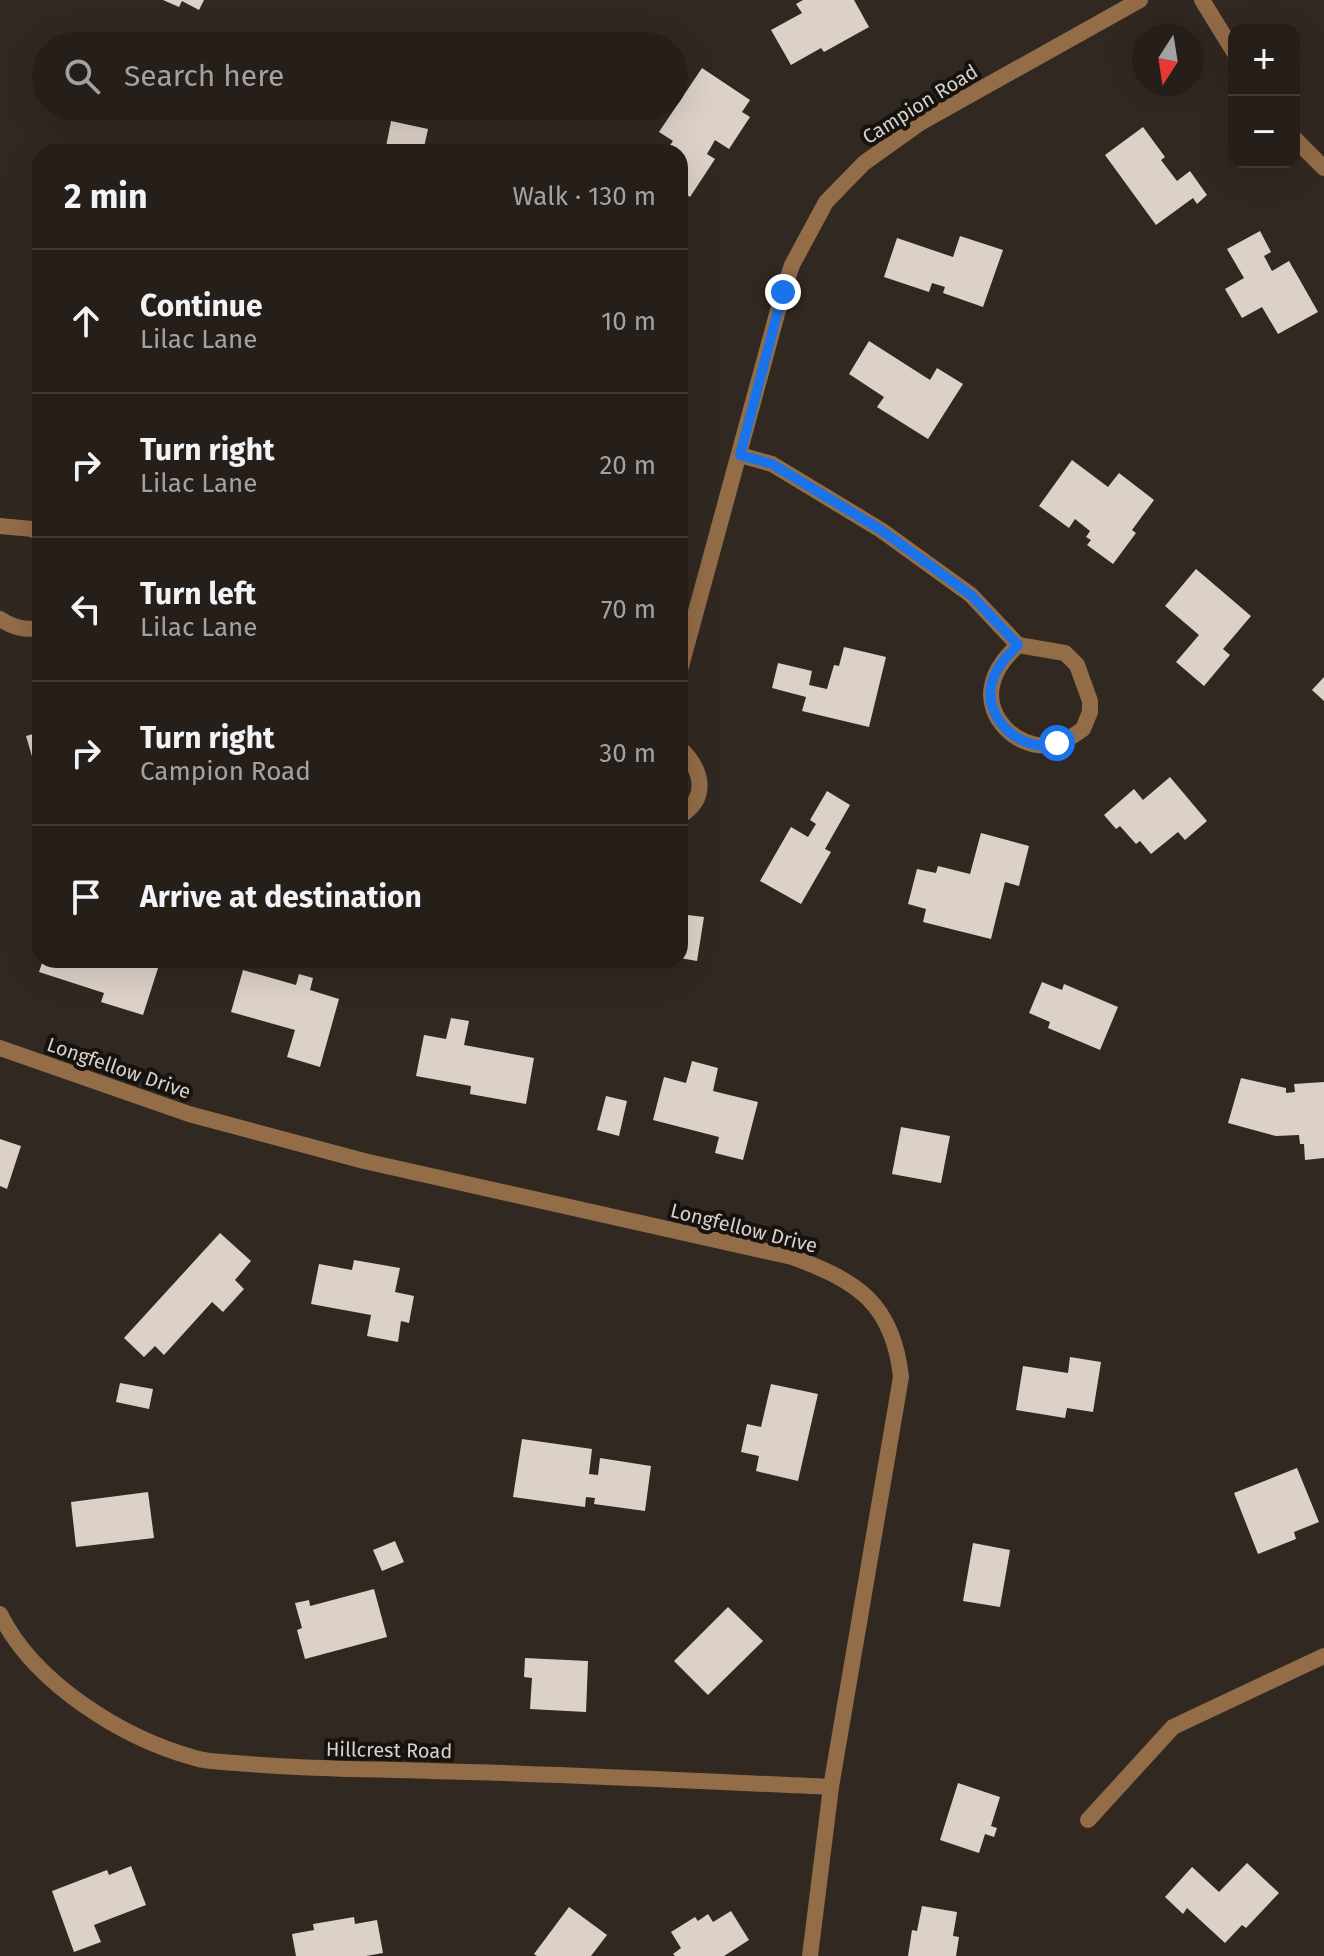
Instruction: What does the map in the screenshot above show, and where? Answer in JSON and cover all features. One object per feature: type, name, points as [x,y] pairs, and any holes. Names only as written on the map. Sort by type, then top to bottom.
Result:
[{"type":"street","name":"Campion Road","points":[[688,641],[787,278],[826,202],[864,163],[920,123],[1140,0]]},
{"type":"street","points":[[1202,0],[1228,42]]},
{"type":"street","points":[[1300,144],[1324,168]]},
{"type":"street","points":[[740,455],[772,464],[881,530],[971,595],[1018,645],[1065,653],[1077,665],[1090,701],[1090,712],[1083,729],[1050,746],[1038,745],[1008,732],[998,720],[991,688],[1001,662],[1018,645]]},
{"type":"street","points":[[0,526],[32,529]]},
{"type":"street","points":[[0,619],[12,626],[32,629]]},
{"type":"street","points":[[688,760],[700,791],[695,805],[688,810]]},
{"type":"street","name":"Longfellow Drive","points":[[0,1048],[189,1114],[364,1161],[792,1257],[862,1291],[892,1330],[898,1348],[901,1377],[831,1787],[810,1956]]},
{"type":"street","name":"Hillcrest Road","points":[[0,1614],[7,1629],[75,1701],[165,1748],[198,1760],[292,1768],[479,1772],[831,1787]]},
{"type":"street","points":[[1088,1820],[1173,1727],[1324,1656]]},
{"type":"building","points":[[163,0],[204,0],[199,10],[182,1],[179,7]]},
{"type":"building","points":[[803,0],[854,0],[869,27],[824,52],[821,48],[791,65],[771,30],[802,13],[796,4]]},
{"type":"building","points":[[702,68],[750,100],[742,112],[750,117],[729,149],[715,140],[707,154],[715,159],[690,197],[688,144],[671,144],[673,141],[659,132],[667,120],[688,120],[688,89]]},
{"type":"building","points":[[391,121],[428,129],[425,144],[387,144]]},
{"type":"building","points":[[1143,127],[1165,157],[1161,160],[1177,181],[1190,171],[1207,195],[1197,204],[1193,198],[1156,225],[1105,155]]},
{"type":"building","points":[[1260,231],[1271,252],[1264,256],[1272,271],[1289,261],[1318,312],[1278,334],[1262,307],[1242,318],[1225,289],[1244,278],[1227,249]]},
{"type":"building","points":[[960,236],[1003,250],[983,307],[943,293],[945,287],[932,283],[929,292],[884,277],[897,238],[953,257]]},
{"type":"building","points":[[869,341],[930,380],[937,368],[963,384],[928,439],[877,407],[884,397],[849,374]]},
{"type":"building","points":[[1072,460],[1108,487],[1119,473],[1154,500],[1132,530],[1136,533],[1113,564],[1087,545],[1091,540],[1086,537],[1090,531],[1075,519],[1069,528],[1039,506]]},
{"type":"building","points":[[1196,569],[1251,616],[1223,649],[1230,655],[1204,686],[1176,662],[1199,635],[1165,606]]},
{"type":"building","points":[[844,647],[886,657],[869,727],[802,711],[806,697],[772,688],[778,663],[812,671],[809,685],[827,689],[834,665],[839,666]]},
{"type":"building","points":[[1324,677],[1324,701],[1312,690]]},
{"type":"building","points":[[32,734],[32,756],[26,736]]},
{"type":"building","points":[[1170,777],[1207,821],[1185,840],[1178,832],[1151,854],[1140,841],[1136,844],[1120,826],[1116,829],[1104,815],[1134,789],[1143,800]]},
{"type":"building","points":[[827,791],[850,805],[825,849],[831,852],[801,904],[760,881],[791,827],[808,837],[816,824],[810,820]]},
{"type":"building","points":[[981,833],[1029,846],[1019,886],[1005,882],[991,939],[923,922],[926,909],[908,904],[917,869],[936,873],[938,866],[970,874]]},
{"type":"building","points":[[688,915],[704,917],[697,961],[688,959]]},
{"type":"building","points":[[40,968],[158,968],[143,1015],[101,1002],[104,993],[39,972]]},
{"type":"building","points":[[243,970],[296,985],[299,974],[313,978],[310,990],[339,999],[320,1067],[287,1057],[295,1030],[231,1012]]},
{"type":"building","points":[[1042,982],[1062,990],[1064,984],[1118,1007],[1100,1050],[1048,1028],[1050,1022],[1029,1013]]},
{"type":"building","points":[[451,1018],[469,1021],[464,1045],[534,1058],[526,1104],[470,1094],[471,1086],[416,1076],[424,1035],[446,1039]]},
{"type":"building","points":[[692,1061],[718,1068],[713,1091],[758,1102],[743,1160],[715,1153],[719,1137],[653,1120],[664,1077],[686,1083]]},
{"type":"building","points":[[1241,1078],[1286,1088],[1286,1093],[1295,1092],[1294,1084],[1324,1082],[1324,1158],[1305,1160],[1304,1144],[1300,1144],[1299,1135],[1276,1136],[1228,1123]]},
{"type":"building","points":[[606,1096],[627,1101],[619,1136],[597,1130]]},
{"type":"building","points":[[901,1127],[950,1136],[941,1183],[892,1174]]},
{"type":"building","points":[[0,1139],[21,1146],[7,1189],[0,1186]]},
{"type":"building","points":[[220,1233],[251,1261],[235,1280],[244,1289],[223,1312],[212,1302],[164,1355],[155,1346],[144,1357],[124,1338]]},
{"type":"building","points":[[354,1260],[400,1268],[395,1292],[414,1296],[409,1323],[401,1321],[398,1342],[367,1336],[371,1315],[311,1304],[319,1264],[352,1270]]},
{"type":"building","points":[[1070,1357],[1101,1362],[1093,1412],[1067,1408],[1065,1418],[1016,1410],[1023,1366],[1068,1373]]},
{"type":"building","points":[[120,1383],[153,1389],[149,1409],[116,1402]]},
{"type":"building","points":[[771,1384],[818,1394],[798,1481],[756,1471],[759,1456],[741,1452],[747,1424],[761,1427]]},
{"type":"building","points":[[522,1439],[592,1449],[589,1474],[598,1475],[600,1458],[651,1466],[645,1511],[594,1504],[595,1498],[586,1497],[585,1507],[513,1497]]},
{"type":"building","points":[[1297,1468],[1319,1522],[1294,1532],[1296,1539],[1258,1554],[1234,1493]]},
{"type":"building","points":[[148,1492],[154,1538],[76,1547],[71,1502]]},
{"type":"building","points":[[395,1541],[404,1562],[382,1571],[373,1550]]},
{"type":"building","points":[[973,1543],[1010,1550],[1000,1607],[963,1601]]},
{"type":"building","points":[[374,1589],[387,1637],[305,1659],[297,1630],[302,1628],[295,1603],[309,1600],[310,1606]]},
{"type":"building","points":[[728,1607],[763,1641],[708,1695],[674,1661]]},
{"type":"building","points":[[525,1658],[588,1661],[586,1712],[530,1709],[532,1678],[524,1677]]},
{"type":"building","points":[[958,1783],[1000,1797],[991,1826],[997,1828],[994,1837],[985,1834],[979,1853],[940,1840]]},
{"type":"building","points":[[1247,1863],[1279,1893],[1246,1928],[1242,1925],[1225,1943],[1187,1908],[1183,1914],[1165,1897],[1192,1867],[1219,1892]]},
{"type":"building","points":[[131,1866],[146,1905],[94,1925],[101,1942],[74,1952],[52,1891],[107,1870],[109,1875]]},
{"type":"building","points":[[922,1906],[957,1912],[953,1936],[959,1937],[956,1956],[908,1956],[912,1930],[917,1931]]},
{"type":"building","points":[[569,1907],[607,1935],[591,1956],[534,1954]]},
{"type":"building","points":[[731,1911],[749,1940],[724,1956],[673,1954],[681,1948],[671,1932],[695,1917],[698,1921],[708,1914],[713,1922]]},
{"type":"building","points":[[354,1917],[355,1924],[377,1920],[383,1953],[366,1956],[296,1956],[292,1934],[314,1930],[313,1924]]},
{"type":"route","points":[[783,292],[740,455],[772,464],[799,479],[881,530],[971,595],[1018,645],[1001,662],[991,688],[998,720],[1008,732],[1023,740],[1038,745],[1057,743]]}]
